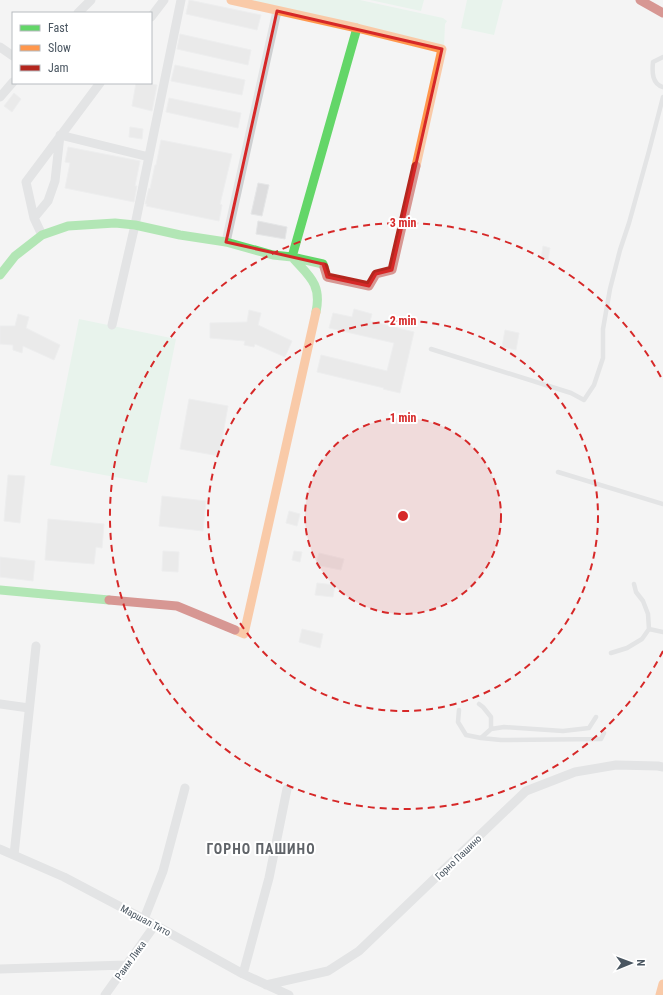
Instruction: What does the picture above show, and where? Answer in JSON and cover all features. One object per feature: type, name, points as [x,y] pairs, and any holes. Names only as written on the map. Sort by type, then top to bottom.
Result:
[{"type":"street","points":[[79,12],[91,0]]},
{"type":"street","points":[[152,16],[164,0]]},
{"type":"street","points":[[112,326],[135,225],[181,0]]},
{"type":"street","points":[[0,275],[15,256],[42,235],[68,226],[115,223],[135,225],[180,235],[226,242],[273,254],[324,264],[327,277],[369,286],[376,274],[392,270],[442,49],[357,28],[231,0]]},
{"type":"street","points":[[640,0],[663,13]]},
{"type":"street","points":[[226,242],[277,11]]},
{"type":"street","points":[[292,257],[357,28]]},
{"type":"street","points":[[0,47],[12,55]]},
{"type":"street","points":[[0,97],[12,83]]},
{"type":"street","points":[[42,235],[34,218],[26,182],[99,84]]},
{"type":"street","points":[[60,135],[149,156]]},
{"type":"street","points":[[34,218],[48,202],[55,181],[60,135]]},
{"type":"street","points":[[0,590],[177,606],[244,634],[318,307],[318,292],[313,281],[292,257]]},
{"type":"street","points":[[14,855],[36,646]]},
{"type":"street","points":[[0,704],[29,708]]},
{"type":"street","name":"Горно Пашино","points":[[266,985],[328,971],[359,952],[526,791],[576,772],[616,765],[663,767]]},
{"type":"street","points":[[144,919],[163,871],[185,788]]},
{"type":"street","points":[[243,974],[269,878],[287,789]]},
{"type":"street","name":"Маршал Тито","points":[[0,849],[64,878],[144,919],[243,974],[289,995]]},
{"type":"street","name":"Раим Лика","points":[[105,995],[155,925]]},
{"type":"street","points":[[0,969],[126,965]]},
{"type":"street","points":[[660,995],[663,984]]},
{"type":"lane","points":[[663,57],[653,62],[652,72],[658,86],[663,87]]},
{"type":"lane","points":[[432,349],[571,393],[584,400],[594,385],[603,358],[603,329],[610,288],[663,97]]},
{"type":"lane","points":[[558,472],[663,504]]},
{"type":"lane","points":[[610,653],[627,648],[642,639],[649,629],[648,614],[643,600],[636,592],[634,584]]},
{"type":"lane","points":[[649,629],[663,632]]},
{"type":"lane","points":[[479,704],[491,716],[491,729]]},
{"type":"lane","points":[[459,710],[458,722],[466,735],[481,738],[501,740],[601,739],[604,733]]},
{"type":"lane","points":[[481,738],[491,729],[504,727],[563,731],[588,728],[596,717]]},
{"type":"highlighted area","points":[[277,11],[442,49],[392,270],[376,274],[369,286],[327,277],[323,264],[226,242]]},
{"type":"green space","points":[[243,0],[360,0],[443,18],[447,21],[445,24],[444,48]]},
{"type":"green space","points":[[370,0],[424,0],[421,11]]},
{"type":"green space","points":[[467,0],[503,0],[494,35],[461,28]]},
{"type":"green space","points":[[79,319],[176,339],[147,483],[50,465]]},
{"type":"building","points":[[189,0],[261,15],[257,30],[186,14]]},
{"type":"building","points":[[180,34],[251,50],[248,65],[177,49]]},
{"type":"building","points":[[175,65],[245,80],[242,95],[171,81]]},
{"type":"building","points":[[136,84],[157,85],[152,111],[132,106]]},
{"type":"building","points":[[14,93],[21,99],[12,112],[4,106]]},
{"type":"building","points":[[169,98],[241,113],[238,128],[166,112]]},
{"type":"building","points":[[130,127],[143,129],[142,139],[129,137]]},
{"type":"building","points":[[161,140],[232,154],[220,204],[222,205],[219,221],[146,206],[147,204],[145,204],[156,165]]},
{"type":"building","points":[[68,147],[140,161],[135,186],[137,186],[134,202],[65,188],[70,163],[65,162]]},
{"type":"building","points":[[258,183],[269,185],[262,216],[251,214]]},
{"type":"building","points":[[258,221],[287,227],[285,239],[256,234]]},
{"type":"building","points":[[543,246],[550,248],[548,260],[541,258]]},
{"type":"building","points":[[354,309],[372,314],[370,321],[414,332],[400,393],[317,372],[321,355],[387,371],[394,343],[329,328],[333,313],[352,317]]},
{"type":"building","points":[[249,310],[261,313],[258,325],[292,341],[285,357],[255,344],[254,347],[244,345],[245,341],[210,338],[210,323],[247,322]]},
{"type":"building","points":[[18,314],[29,317],[26,328],[60,345],[54,360],[23,346],[22,353],[13,350],[13,345],[0,344],[0,326],[15,326]]},
{"type":"building","points":[[505,330],[519,333],[516,350],[502,347]]},
{"type":"building","points":[[189,399],[228,406],[219,456],[180,449]]},
{"type":"building","points":[[8,475],[25,476],[20,523],[4,521]]},
{"type":"building","points":[[162,496],[206,501],[203,531],[159,526]]},
{"type":"building","points":[[289,511],[300,514],[297,526],[286,523]]},
{"type":"building","points":[[48,519],[104,524],[102,548],[96,547],[94,564],[45,560]]},
{"type":"building","points":[[163,551],[179,552],[178,572],[162,571]]},
{"type":"building","points":[[294,551],[302,552],[300,562],[292,560]]},
{"type":"building","points":[[319,553],[344,559],[341,570],[316,565]]},
{"type":"building","points":[[0,557],[35,561],[33,581],[0,577]]},
{"type":"building","points":[[317,583],[335,585],[333,597],[315,595]]},
{"type":"building","points":[[302,629],[323,634],[320,648],[299,642]]},
{"type":"traffic: fast","points":[[324,267],[323,264],[292,257],[357,28]]},
{"type":"traffic: fast","points":[[0,275],[15,256],[42,235],[68,226],[115,223],[135,225],[180,235],[226,242],[273,255],[292,257],[309,275],[316,287],[316,312]]},
{"type":"traffic: fast","points":[[0,590],[109,600]]},
{"type":"traffic: slow","points":[[231,0],[357,28],[442,49],[416,166]]},
{"type":"traffic: slow","points":[[235,630],[244,634],[316,312]]},
{"type":"traffic: slow","points":[[660,995],[663,984]]},
{"type":"traffic: jam","points":[[640,0],[663,13]]},
{"type":"traffic: jam","points":[[324,267],[327,277],[369,286],[376,274],[392,270],[416,166]]},
{"type":"traffic: jam","points":[[109,600],[177,606],[235,630]]},
{"type":"district","name":"ГОРНО ПАШИНО","points":[[261,849]]}]
